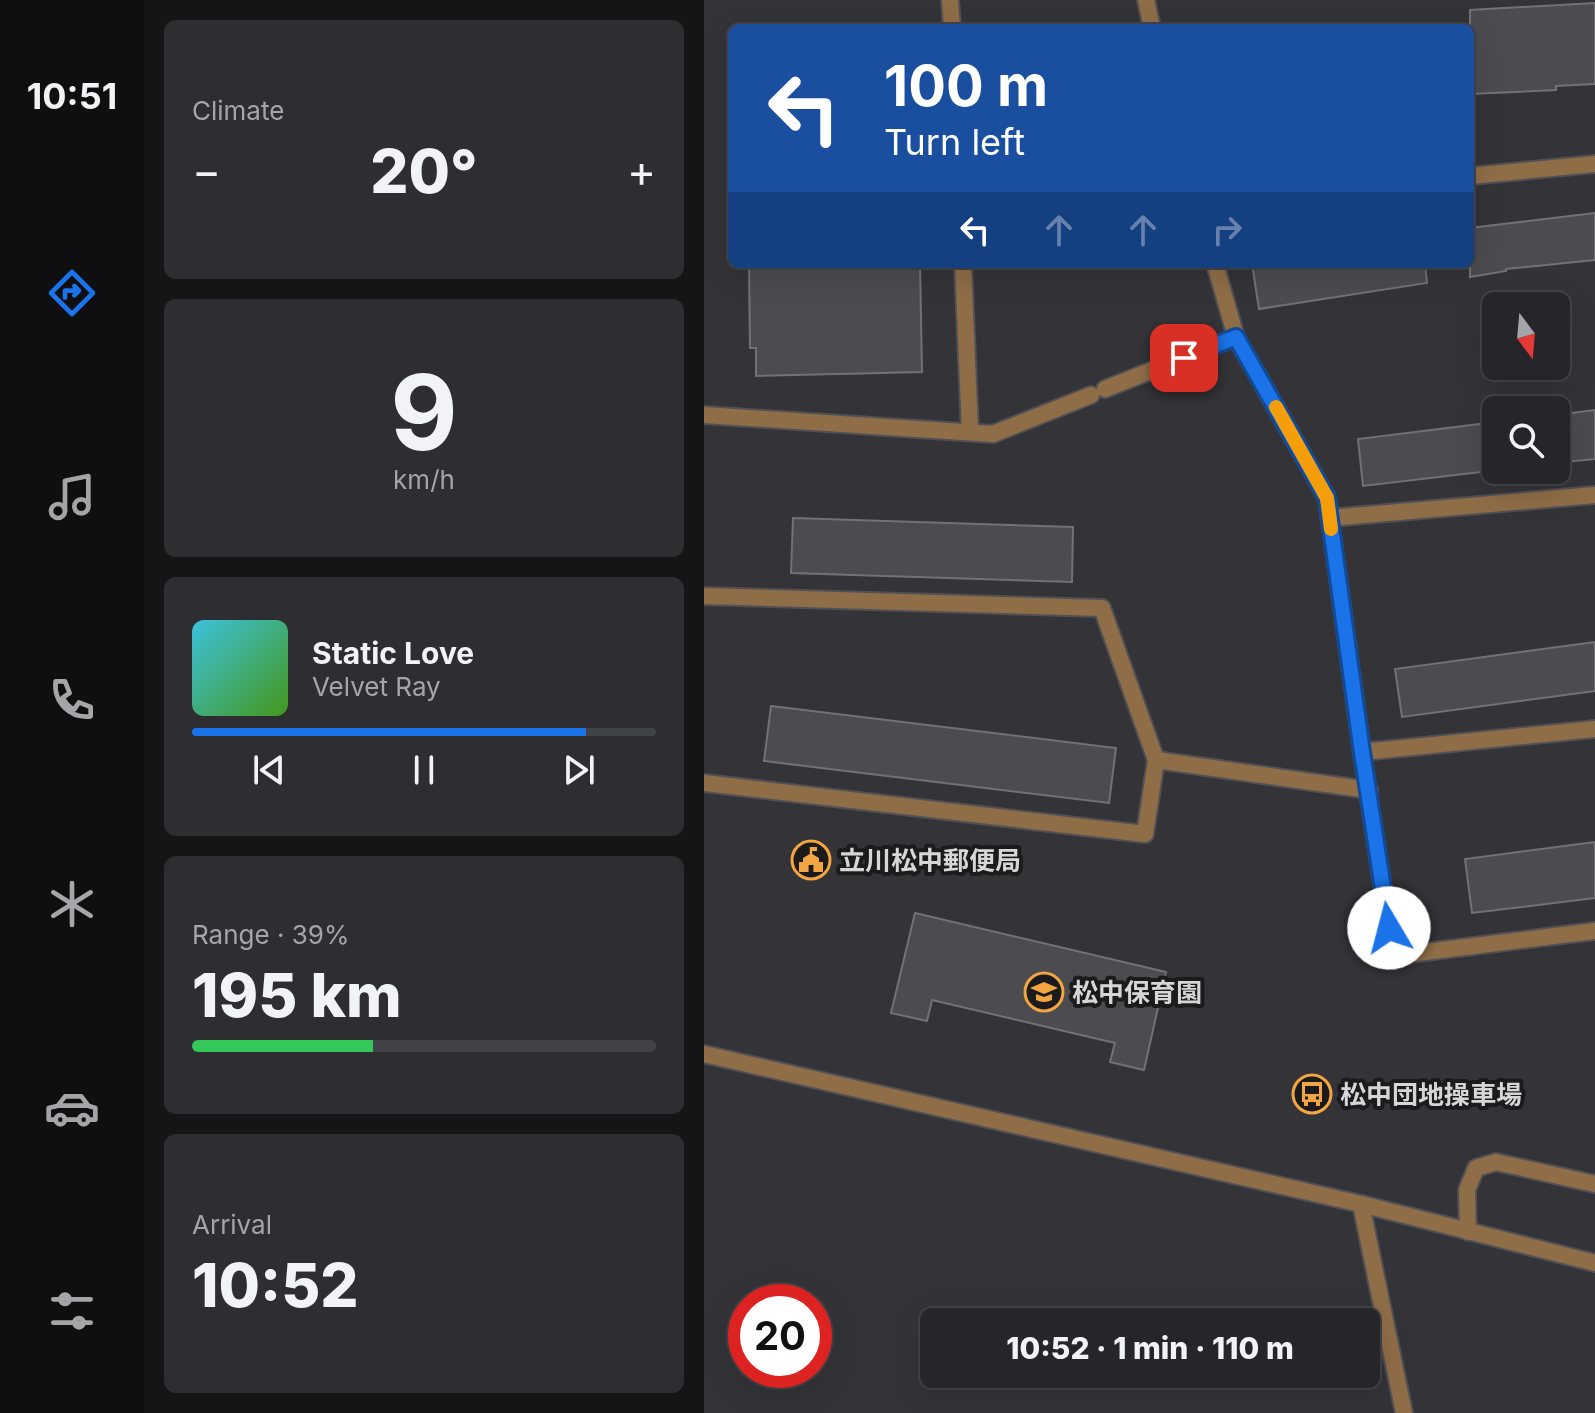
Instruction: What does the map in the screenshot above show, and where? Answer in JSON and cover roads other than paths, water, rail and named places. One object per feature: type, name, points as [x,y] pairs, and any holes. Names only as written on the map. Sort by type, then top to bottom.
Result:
[{"type":"street","points":[[950,0],[952,24]]},
{"type":"street","points":[[1146,0],[1151,24]]},
{"type":"street","points":[[1474,176],[1595,164]]},
{"type":"street","points":[[963,268],[970,432]]},
{"type":"street","points":[[1216,268],[1236,337],[1327,498],[1393,956],[1595,931]]},
{"type":"street","points":[[704,415],[993,434],[1236,337]]},
{"type":"street","points":[[1329,518],[1595,495]]},
{"type":"street","points":[[704,596],[1102,608],[1156,760],[1145,834],[704,783]]},
{"type":"street","points":[[1362,752],[1595,729]]},
{"type":"street","points":[[1156,760],[1369,790]]},
{"type":"street","points":[[704,1054],[1361,1204],[1595,1263]]},
{"type":"street","points":[[1468,1232],[1467,1190],[1476,1168],[1496,1162],[1595,1184]]},
{"type":"street","points":[[1361,1204],[1404,1413]]},
{"type":"place","name":"立川松中郵便局","points":[[811,860]]},
{"type":"place","name":"松中保育園","points":[[1044,992]]},
{"type":"place","name":"松中団地操車場","points":[[1312,1094]]}]
